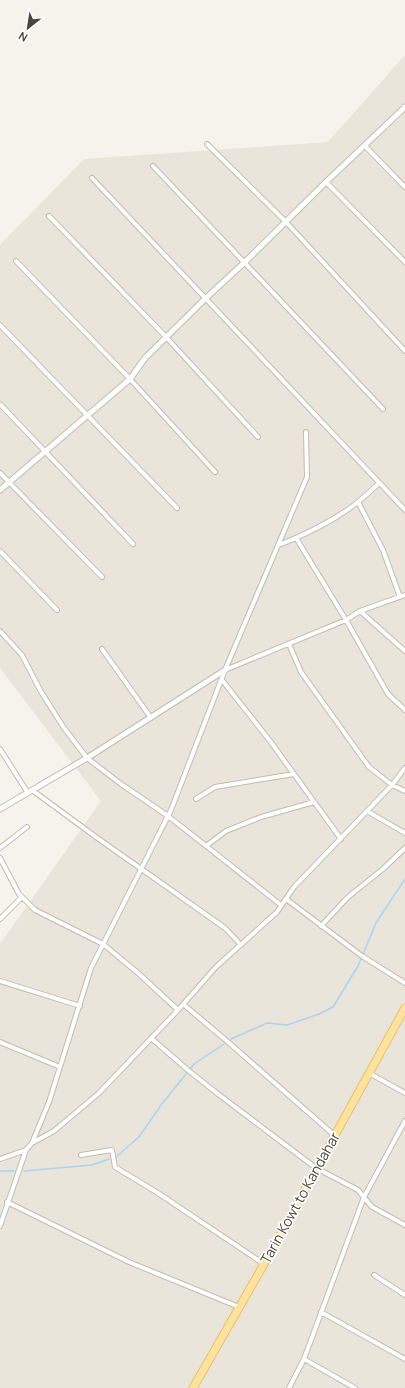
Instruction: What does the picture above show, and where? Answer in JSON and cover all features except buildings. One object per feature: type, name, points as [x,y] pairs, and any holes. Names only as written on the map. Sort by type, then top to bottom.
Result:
[{"type":"main road","name":"Tarin Kowt to Kandahar","points":[[193,1388],[264,1264],[368,1073],[402,1022],[405,1008]]},
{"type":"street","points":[[0,490],[130,379],[145,358],[166,337],[405,107]]},
{"type":"street","points":[[207,144],[286,222],[405,351]]},
{"type":"street","points":[[365,146],[405,187]]},
{"type":"street","points":[[153,166],[384,409]]},
{"type":"street","points":[[92,178],[405,509]]},
{"type":"street","points":[[326,182],[405,262]]},
{"type":"street","points":[[49,216],[166,337],[258,437]]},
{"type":"street","points":[[16,260],[130,379],[215,472]]},
{"type":"street","points":[[0,325],[177,508]]},
{"type":"street","points":[[0,404],[132,544]]},
{"type":"street","points":[[0,1226],[26,1150],[32,1143],[49,1102],[91,968],[168,816],[226,670],[307,477],[306,432]]},
{"type":"street","points":[[0,472],[102,577]]},
{"type":"street","points":[[279,545],[331,520],[358,502],[379,483]]},
{"type":"street","points":[[358,502],[383,550],[400,597]]},
{"type":"street","points":[[296,538],[346,620],[388,694],[405,710]]},
{"type":"street","points":[[0,551],[57,610]]},
{"type":"street","points":[[0,809],[87,758],[226,670],[346,620],[360,611],[405,595]]},
{"type":"street","points":[[360,611],[405,651]]},
{"type":"street","points":[[0,631],[22,655],[40,690],[64,728],[87,758],[121,784],[168,816],[281,905]]},
{"type":"street","points":[[289,644],[301,672],[369,767],[392,785],[405,790]]},
{"type":"street","points":[[102,649],[151,718]]},
{"type":"street","points":[[222,680],[270,741],[341,839]]},
{"type":"street","points":[[0,749],[30,791],[225,928],[241,945]]},
{"type":"street","points":[[32,1143],[54,1130],[99,1093],[178,1010],[216,966],[277,912],[294,887],[392,785],[405,768]]},
{"type":"street","points":[[196,799],[215,787],[294,774]]},
{"type":"street","points":[[206,846],[226,831],[261,817],[314,802]]},
{"type":"street","points":[[367,811],[405,834]]},
{"type":"street","points":[[0,848],[27,827]]},
{"type":"street","points":[[321,926],[348,897],[383,869],[405,848]]},
{"type":"street","points":[[0,858],[19,894],[35,910],[103,944],[138,972],[178,1010]]},
{"type":"street","points":[[0,919],[22,897]]},
{"type":"street","points":[[286,899],[366,958],[405,983]]},
{"type":"street","points":[[0,981],[80,1006]]},
{"type":"street","points":[[183,1004],[334,1135]]},
{"type":"street","points":[[151,1038],[195,1076],[316,1168],[358,1190],[372,1207],[405,1225]]},
{"type":"street","points":[[0,1042],[60,1067]]},
{"type":"street","points":[[368,1073],[405,1093]]},
{"type":"street","points":[[289,1388],[304,1359],[364,1197],[405,1121]]},
{"type":"street","points":[[0,1159],[26,1150]]},
{"type":"street","points":[[81,1155],[112,1150],[115,1166],[264,1264]]},
{"type":"street","points":[[7,1202],[129,1262],[239,1307]]},
{"type":"street","points":[[374,1275],[405,1294]]},
{"type":"street","points":[[321,1312],[405,1360]]},
{"type":"street","points":[[304,1359],[355,1388]]},
{"type":"shaded area","points":[[405,55],[405,1388],[0,1388],[0,944],[101,801],[0,668],[0,245],[84,159],[328,142]]},
{"type":"waterway","points":[[231,1039],[267,1023],[287,1025],[319,1014],[333,1007],[358,966],[376,923],[405,879]]},
{"type":"waterway","points":[[117,1156],[139,1137],[161,1105],[194,1064],[224,1044]]},
{"type":"waterway","points":[[24,1171],[92,1165],[109,1159]]},
{"type":"waterway","points":[[0,1171],[15,1171]]}]
